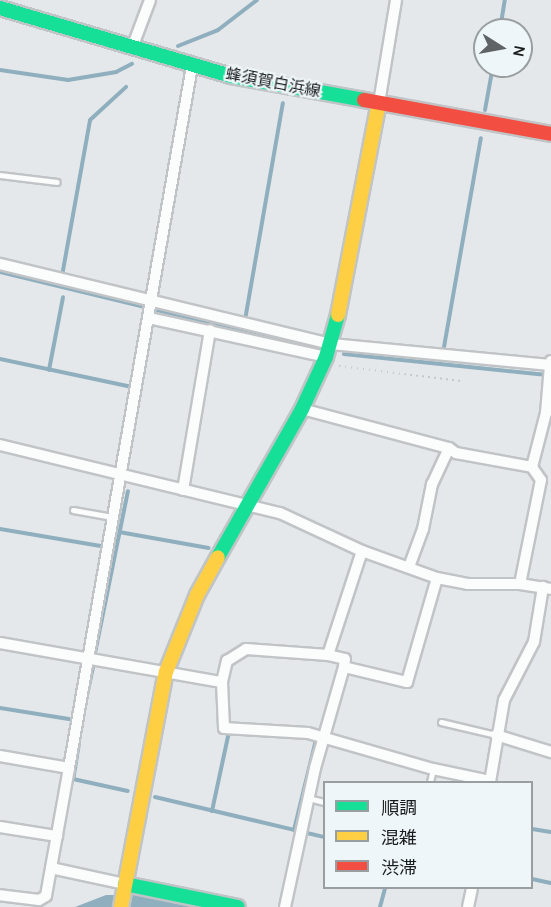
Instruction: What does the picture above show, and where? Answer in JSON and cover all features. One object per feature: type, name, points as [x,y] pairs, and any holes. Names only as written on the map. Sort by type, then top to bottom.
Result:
[{"type":"street","points":[[132,48],[150,0]]},
{"type":"street","points":[[123,895],[166,672],[196,595],[302,409],[327,355],[345,290],[396,0]]},
{"type":"street","name":"蜂須賀白浜線","points":[[0,8],[192,66],[379,104],[551,134]]},
{"type":"street","points":[[0,895],[39,900],[46,896],[122,475],[192,66]]},
{"type":"street","points":[[0,264],[210,330],[327,355],[550,368],[546,413],[532,467]]},
{"type":"street","points":[[151,310],[327,355]]},
{"type":"street","points":[[183,490],[210,330]]},
{"type":"street","points":[[302,409],[449,448],[456,453],[532,467],[546,481],[520,584]]},
{"type":"street","points":[[0,445],[280,513],[362,551],[437,578],[490,586],[520,584],[547,588],[534,642],[504,700],[496,735],[490,781]]},
{"type":"street","points":[[409,567],[423,529],[432,484],[449,448]]},
{"type":"street","points":[[328,655],[362,551]]},
{"type":"street","points":[[344,667],[407,682],[437,578]]},
{"type":"street","points":[[0,643],[222,682]]},
{"type":"street","points":[[285,907],[308,798],[325,737],[344,667],[345,659],[328,655],[246,649],[227,662],[222,682],[224,728],[287,730],[325,737],[433,769],[486,781]]},
{"type":"street","points":[[496,735],[551,752]]},
{"type":"street","points":[[0,756],[69,768]]},
{"type":"street","points":[[0,827],[57,836]]},
{"type":"street","points":[[51,868],[123,895],[238,907]]},
{"type":"street","points":[[468,907],[472,889]]},
{"type":"lane","points":[[0,175],[57,182]]},
{"type":"lane","points":[[73,510],[114,518]]},
{"type":"lane","points":[[441,722],[496,735]]},
{"type":"lane","points":[[430,781],[433,769]]},
{"type":"lane","points":[[308,798],[323,802]]},
{"type":"path","points":[[327,355],[461,381]]},
{"type":"water","points":[[106,895],[136,895],[197,907],[75,907]]},
{"type":"waterway","points":[[178,46],[218,30],[257,0]]},
{"type":"waterway","points":[[502,18],[505,0]]},
{"type":"waterway","points":[[0,70],[68,80],[116,72],[132,64]]},
{"type":"waterway","points":[[485,110],[491,78]]},
{"type":"waterway","points":[[62,276],[90,120],[126,87]]},
{"type":"waterway","points":[[245,320],[283,103]]},
{"type":"waterway","points":[[444,347],[481,138]]},
{"type":"waterway","points":[[0,272],[314,348]]},
{"type":"waterway","points":[[49,370],[63,297]]},
{"type":"waterway","points":[[344,354],[547,375]]},
{"type":"waterway","points":[[0,359],[132,387]]},
{"type":"waterway","points":[[95,653],[128,491]]},
{"type":"waterway","points":[[0,529],[106,547]]},
{"type":"waterway","points":[[119,532],[209,548]]},
{"type":"waterway","points":[[86,700],[93,666]]},
{"type":"waterway","points":[[0,708],[75,720]]},
{"type":"waterway","points":[[212,811],[229,732]]},
{"type":"waterway","points":[[294,830],[316,740]]},
{"type":"waterway","points":[[79,743],[73,779],[128,791]]},
{"type":"waterway","points":[[155,797],[295,830]]},
{"type":"waterway","points":[[533,829],[551,832]]},
{"type":"waterway","points":[[307,833],[323,837]]},
{"type":"waterway","points":[[533,879],[551,883]]},
{"type":"waterway","points":[[380,907],[385,889]]},
{"type":"traffic: fast","points":[[0,8],[231,76],[364,100]]},
{"type":"traffic: fast","points":[[218,557],[302,409],[326,357],[338,315]]},
{"type":"traffic: fast","points":[[125,884],[238,907]]},
{"type":"traffic: slow","points":[[338,315],[379,103]]},
{"type":"traffic: slow","points":[[121,907],[166,672],[197,595],[218,557]]},
{"type":"traffic: jam","points":[[364,100],[551,134]]}]
